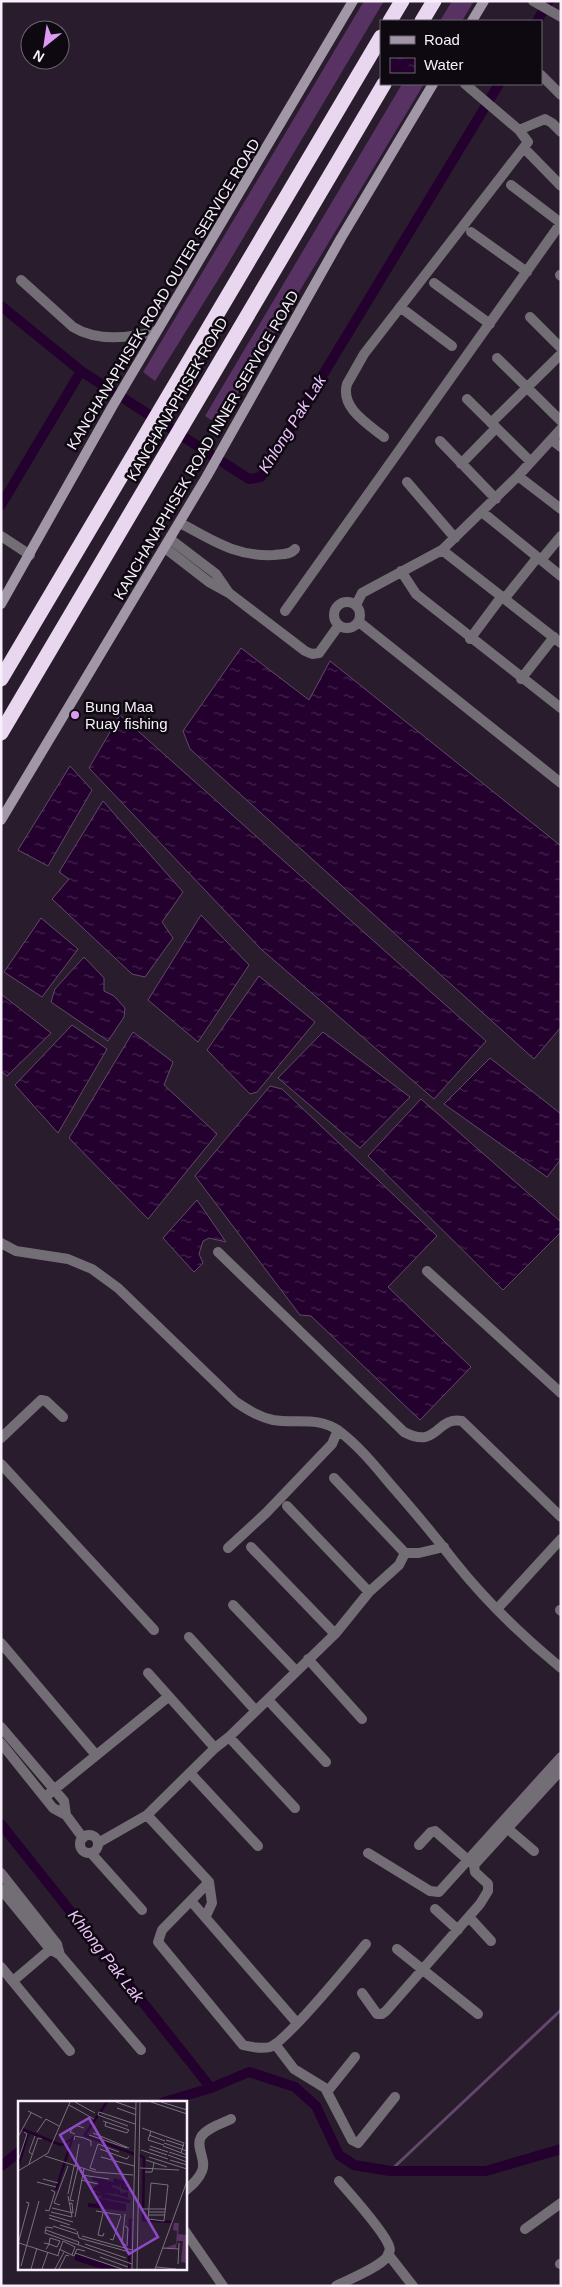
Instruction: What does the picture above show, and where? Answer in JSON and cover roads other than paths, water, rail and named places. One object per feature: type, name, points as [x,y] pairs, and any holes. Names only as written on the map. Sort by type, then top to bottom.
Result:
[{"type":"highway","points":[[391,20],[402,1]]},
{"type":"highway","points":[[423,20],[434,1]]},
{"type":"highway","name":"KANCHANAPHISEK ROAD","points":[[1,679],[145,432],[380,39]]},
{"type":"highway","name":"KANCHANAPHISEK ROAD","points":[[1,733],[383,85]]},
{"type":"main road","name":"KANCHANAPHISEK ROAD OUTER SERVICE ROAD","points":[[1,604],[156,330],[353,1]]},
{"type":"main road","points":[[473,20],[484,1]]},
{"type":"main road","name":"KANCHANAPHISEK ROAD INNER SERVICE ROAD","points":[[1,820],[229,440],[341,238],[432,85]]},
{"type":"street","points":[[533,1],[560,17]]},
{"type":"street","points":[[542,76],[561,95]]},
{"type":"street","points":[[384,437],[352,411],[346,388],[364,354],[528,142],[519,130],[466,85]]},
{"type":"street","points":[[519,130],[545,119],[561,132]]},
{"type":"street","points":[[524,148],[561,186]]},
{"type":"street","points":[[285,611],[561,223],[511,185]]},
{"type":"street","points":[[471,232],[527,272]]},
{"type":"street","points":[[21,280],[82,333],[137,336],[156,330]]},
{"type":"street","points":[[434,283],[490,324]]},
{"type":"street","points":[[400,307],[452,346]]},
{"type":"street","points":[[530,318],[561,348]]},
{"type":"street","points":[[461,464],[527,388],[561,354]]},
{"type":"street","points":[[497,358],[561,421]]},
{"type":"street","points":[[467,399],[531,462]]},
{"type":"street","points":[[356,605],[362,593],[442,550],[496,499],[561,430]]},
{"type":"street","points":[[552,440],[561,447]]},
{"type":"street","points":[[440,441],[496,499]]},
{"type":"street","points":[[518,476],[561,509]]},
{"type":"street","points":[[407,482],[455,538]]},
{"type":"street","points":[[482,512],[561,576]]},
{"type":"street","points":[[180,523],[234,551],[247,554],[292,553],[295,549]]},
{"type":"street","points":[[1,536],[30,554]]},
{"type":"street","points":[[470,638],[503,597],[561,536]]},
{"type":"street","points":[[168,543],[216,574],[229,593],[298,647],[312,654],[319,653],[338,625]]},
{"type":"street","points":[[442,550],[558,639],[521,679]]},
{"type":"street","points":[[402,571],[416,594],[521,679],[561,708]]},
{"type":"street","points":[[350,602],[356,605],[360,610],[359,622],[348,628],[338,625],[334,617],[338,605],[350,602]]},
{"type":"street","points":[[359,622],[561,783]]},
{"type":"street","points":[[1,1243],[16,1251],[68,1259],[92,1269],[118,1288],[236,1402],[250,1411],[263,1418],[276,1420],[321,1421],[338,1430],[366,1454],[497,1609],[527,1640],[561,1668]]},
{"type":"street","points":[[218,1252],[404,1432],[414,1437],[425,1438],[448,1422],[454,1420],[462,1421],[561,1517]]},
{"type":"street","points":[[427,1271],[561,1394]]},
{"type":"street","points":[[1,1438],[41,1400],[46,1401],[62,1417]]},
{"type":"street","points":[[228,1548],[266,1513],[332,1444],[338,1430]]},
{"type":"street","points":[[1,1464],[154,1630]]},
{"type":"street","points":[[334,1478],[405,1552],[419,1553],[444,1547]]},
{"type":"street","points":[[287,1506],[370,1592]]},
{"type":"street","points":[[497,1609],[561,1539]]},
{"type":"street","points":[[251,1547],[335,1634]]},
{"type":"street","points":[[98,1843],[92,1836],[83,1838],[80,1843],[81,1848],[85,1852],[91,1852],[96,1849],[98,1843],[147,1815],[335,1634],[370,1592],[398,1565],[405,1552]]},
{"type":"street","points":[[234,1606],[296,1671]]},
{"type":"street","points":[[189,1637],[256,1712]]},
{"type":"street","points":[[1,1643],[96,1755]]},
{"type":"street","points":[[308,1659],[362,1719]]},
{"type":"street","points":[[148,1673],[215,1748]]},
{"type":"street","points":[[45,1797],[168,1697]]},
{"type":"street","points":[[268,1700],[326,1762]]},
{"type":"street","points":[[1,1727],[64,1801],[66,1815]]},
{"type":"street","points":[[229,1737],[295,1808]]},
{"type":"street","points":[[1,1743],[53,1808],[66,1815],[83,1838]]},
{"type":"street","points":[[368,1852],[435,1893],[439,1892],[561,1757]]},
{"type":"street","points":[[362,1993],[377,2014],[382,2014],[458,1930],[486,1894],[489,1887],[475,1872],[474,1865],[561,1770]]},
{"type":"street","points":[[190,1773],[258,1846]]},
{"type":"street","points":[[147,1815],[209,1882],[212,1890],[212,1903],[206,1916]]},
{"type":"street","points":[[507,1828],[534,1851]]},
{"type":"street","points":[[419,1846],[431,1832],[435,1831],[468,1860]]},
{"type":"street","points":[[91,1852],[142,1910]]},
{"type":"street","points":[[1,1873],[60,1955],[141,2050]]},
{"type":"street","points":[[209,1882],[162,1930],[158,1942],[243,2045],[270,2047],[275,2044],[297,2023],[366,1944]]},
{"type":"street","points":[[1,1889],[53,1946]]},
{"type":"street","points":[[191,1901],[297,2023]]},
{"type":"street","points":[[435,1909],[458,1930]]},
{"type":"street","points":[[469,1917],[492,1941]]},
{"type":"street","points":[[13,1981],[53,1946]]},
{"type":"street","points":[[397,1950],[478,2014]]},
{"type":"street","points":[[1,1967],[70,2051]]},
{"type":"street","points":[[275,2044],[294,2069],[318,2082],[327,2092],[352,2140],[358,2142],[395,2097]]},
{"type":"street","points":[[327,2092],[355,2057]]},
{"type":"street","points":[[186,2191],[198,2180],[204,2169],[199,2143],[200,2137],[209,2130],[231,2119]]},
{"type":"street","points":[[339,2181],[389,2249],[413,2286]]},
{"type":"street","points":[[525,2229],[561,2203]]},
{"type":"street","points":[[186,2232],[223,2286]]},
{"type":"street","points":[[336,2286],[380,2263],[389,2249]]},
{"type":"water","points":[[241,648],[309,700],[330,661],[561,846],[561,1027],[534,1059],[190,749],[183,731]]},
{"type":"water","points":[[120,715],[486,1041],[434,1099],[261,949],[89,768]]},
{"type":"water","points":[[70,766],[92,790],[48,866],[18,850]]},
{"type":"water","points":[[103,801],[183,892],[162,922],[173,938],[145,977],[132,974],[52,899],[69,879],[59,872]]},
{"type":"water","points":[[201,915],[249,965],[198,1042],[148,1000]]},
{"type":"water","points":[[41,918],[78,949],[42,997],[4,972]]},
{"type":"water","points":[[84,957],[104,978],[104,991],[114,996],[125,1008],[124,1017],[108,1041],[51,1002],[55,989]]},
{"type":"water","points":[[259,976],[315,1022],[257,1092],[250,1094],[207,1050]]},
{"type":"water","points":[[1,994],[51,1033],[7,1076],[1,1071]]},
{"type":"water","points":[[72,1025],[107,1049],[58,1133],[15,1085]]},
{"type":"water","points":[[133,1032],[173,1062],[164,1085],[217,1134],[148,1219],[69,1138]]},
{"type":"water","points":[[323,1032],[410,1097],[360,1148],[278,1078]]},
{"type":"water","points":[[490,1058],[561,1114],[561,1159],[547,1177],[444,1104]]},
{"type":"water","points":[[270,1086],[282,1089],[437,1236],[388,1287],[471,1367],[420,1420],[311,1316],[300,1315],[195,1176]]},
{"type":"water","points":[[421,1099],[561,1222],[561,1232],[503,1290],[368,1156]]},
{"type":"water","points":[[197,1200],[226,1242],[209,1238],[203,1241],[199,1254],[203,1263],[194,1272],[163,1238]]},
{"type":"waterway","name":"Khlong Pak Lak","points":[[538,20],[549,1]]},
{"type":"waterway","name":"Khlong Pak Lak","points":[[1,306],[81,371],[249,479],[261,477],[498,85]]},
{"type":"waterway","name":"Khlong Pak Lak","points":[[1,505],[81,371]]},
{"type":"waterway","name":"Khlong Pak Lak","points":[[1,1824],[211,2088]]},
{"type":"waterway","points":[[390,2171],[561,2010]]},
{"type":"waterway","points":[[167,2101],[211,2088],[249,2072],[295,2087],[316,2106],[339,2155],[354,2165],[390,2171],[486,2171],[561,2149]]},
{"type":"waterway","points":[[1,2166],[18,2153]]},
{"type":"place","name":"Bung Maa Ruay fishing","points":[[75,715]]}]
